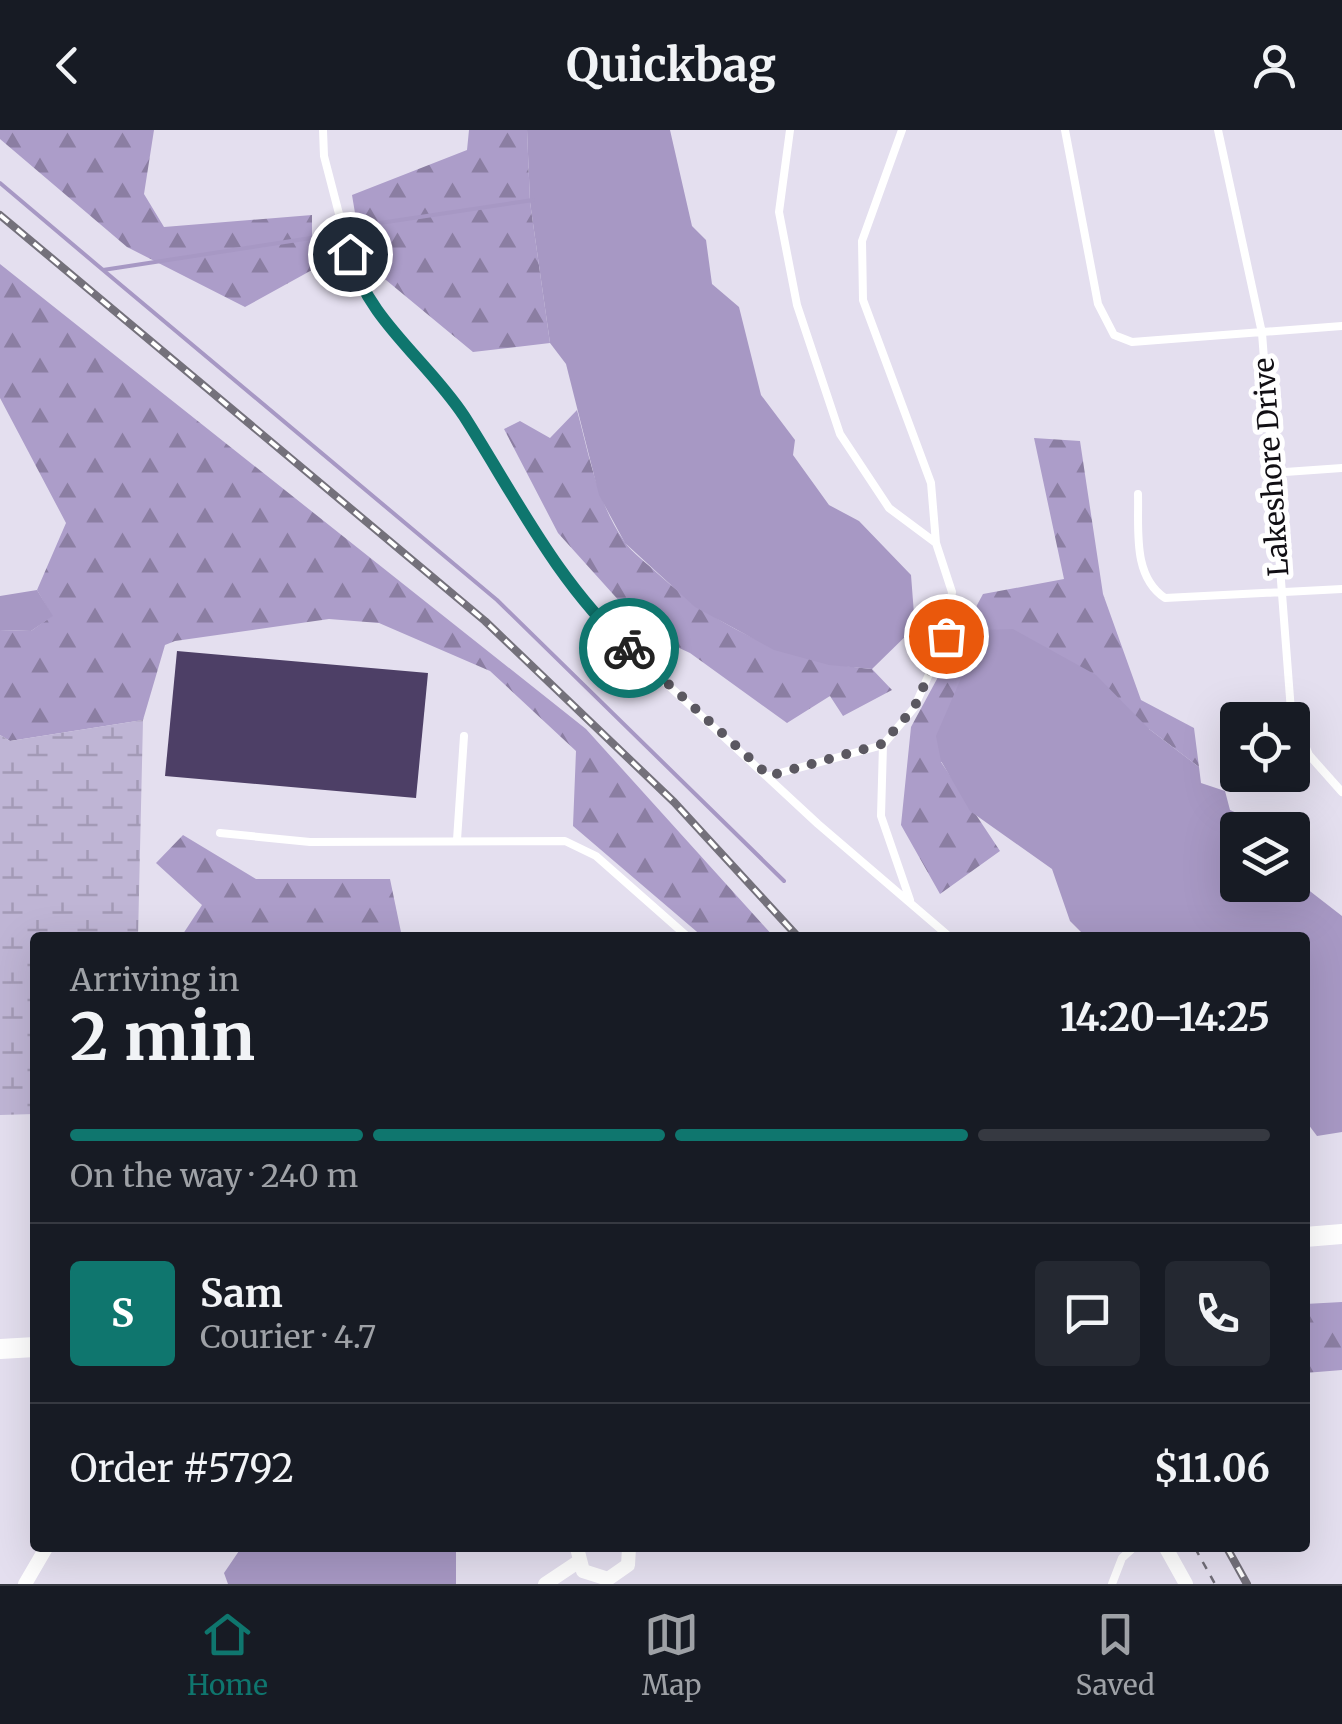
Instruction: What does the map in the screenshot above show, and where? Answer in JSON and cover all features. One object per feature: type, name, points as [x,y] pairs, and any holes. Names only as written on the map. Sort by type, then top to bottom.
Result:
[{"type":"main road","points":[[1310,1237],[1342,1234]]},
{"type":"main road","points":[[0,1350],[30,1347]]},
{"type":"street","points":[[25,1584],[44,1552]]},
{"type":"street","points":[[545,1584],[577,1555],[589,1576],[608,1580],[628,1565],[629,1552]]},
{"type":"street","points":[[1168,1552],[1186,1584]]},
{"type":"lane","points":[[323,130],[324,156],[358,287],[464,416],[522,514],[600,622],[944,932]]},
{"type":"lane","points":[[790,130],[778,212],[797,306],[840,434],[889,508],[936,543]]},
{"type":"lane","points":[[769,776],[882,744],[914,708],[946,636],[952,592],[936,543],[930,484],[864,300],[862,242],[902,130]]},
{"type":"lane","points":[[1066,130],[1098,304],[1114,335],[1132,342],[1342,326]]},
{"type":"lane","name":"Lakeshore Drive","points":[[1218,130],[1262,333],[1287,682],[1298,734],[1309,755],[1342,792]]},
{"type":"lane","points":[[1271,473],[1342,468]]},
{"type":"lane","points":[[1138,494],[1140,559],[1156,592],[1180,600],[1342,589]]},
{"type":"lane","points":[[457,840],[464,736]]},
{"type":"lane","points":[[882,744],[881,816],[912,904]]},
{"type":"lane","points":[[220,833],[310,842],[548,840],[576,844],[596,856],[682,932]]},
{"type":"lane","points":[[1112,1584],[1122,1558],[1129,1552]]},
{"type":"path","points":[[1197,1552],[1215,1584]]},
{"type":"green space","points":[[0,130],[154,130],[144,194],[164,227],[312,215],[312,270],[245,307],[127,247],[0,139]]},
{"type":"green space","points":[[469,130],[527,130],[530,202],[550,343],[473,352],[363,261],[352,195],[467,150]]},
{"type":"green space","points":[[0,264],[586,729],[769,932],[697,932],[573,826],[576,751],[490,671],[379,623],[329,619],[175,641],[165,645],[143,720],[10,741],[0,735],[0,630],[31,631],[52,616],[37,590],[66,523],[0,398]]},
{"type":"green space","points":[[577,410],[607,510],[624,541],[640,558],[681,593],[730,626],[812,659],[872,669],[892,690],[843,716],[830,696],[787,723],[690,653],[649,634],[558,533],[504,429],[520,421],[550,438]]},
{"type":"green space","points":[[1034,438],[1080,441],[1103,594],[1141,700],[1194,728],[1199,767],[1149,729],[941,762],[1000,851],[940,894],[901,825],[911,727],[983,594],[1064,579]]},
{"type":"green space","points":[[143,720],[138,932],[30,932],[30,1114],[0,1115],[0,735],[10,741]]},
{"type":"green space","points":[[183,835],[256,879],[390,879],[401,932],[184,932],[202,905],[156,863]]},
{"type":"green space","points":[[1342,1302],[1342,1370],[1310,1373],[1310,1304]]},
{"type":"shaded area","points":[[527,130],[670,130],[692,226],[706,240],[712,284],[739,307],[761,395],[795,440],[793,455],[829,505],[859,521],[911,575],[915,627],[872,669],[829,665],[774,650],[695,607],[625,543],[599,495],[566,364],[550,343],[530,202]]},
{"type":"shaded area","points":[[37,590],[53,616],[31,631],[0,630],[0,596]]},
{"type":"shaded area","points":[[1013,629],[1096,675],[1149,729],[1199,767],[1201,783],[1225,792],[1230,810],[1234,812],[1220,812],[1220,902],[1310,902],[1310,891],[1342,916],[1342,1132],[1317,1136],[1310,1127],[1310,932],[1081,932],[1070,921],[1052,869],[970,811],[941,761],[936,736],[982,630]]},
{"type":"shaded area","points":[[238,1552],[456,1552],[456,1584],[228,1584],[224,1573]]},
{"type":"building","points":[[177,651],[428,673],[416,798],[165,776]]},
{"type":"waterway","points":[[0,183],[103,270],[324,236]]},
{"type":"waterway","points":[[353,227],[533,200]]},
{"type":"waterway","points":[[103,270],[497,600],[784,881]]},
{"type":"railway","points":[[0,215],[485,621],[674,802],[793,932]]},
{"type":"railway","points":[[1229,1552],[1247,1584]]},
{"type":"way so far","points":[[629,648],[769,776],[882,744],[914,708],[946,636]]},
{"type":"route","points":[[350,254],[358,287],[424,362],[464,416],[522,514],[600,622],[629,648]]}]
